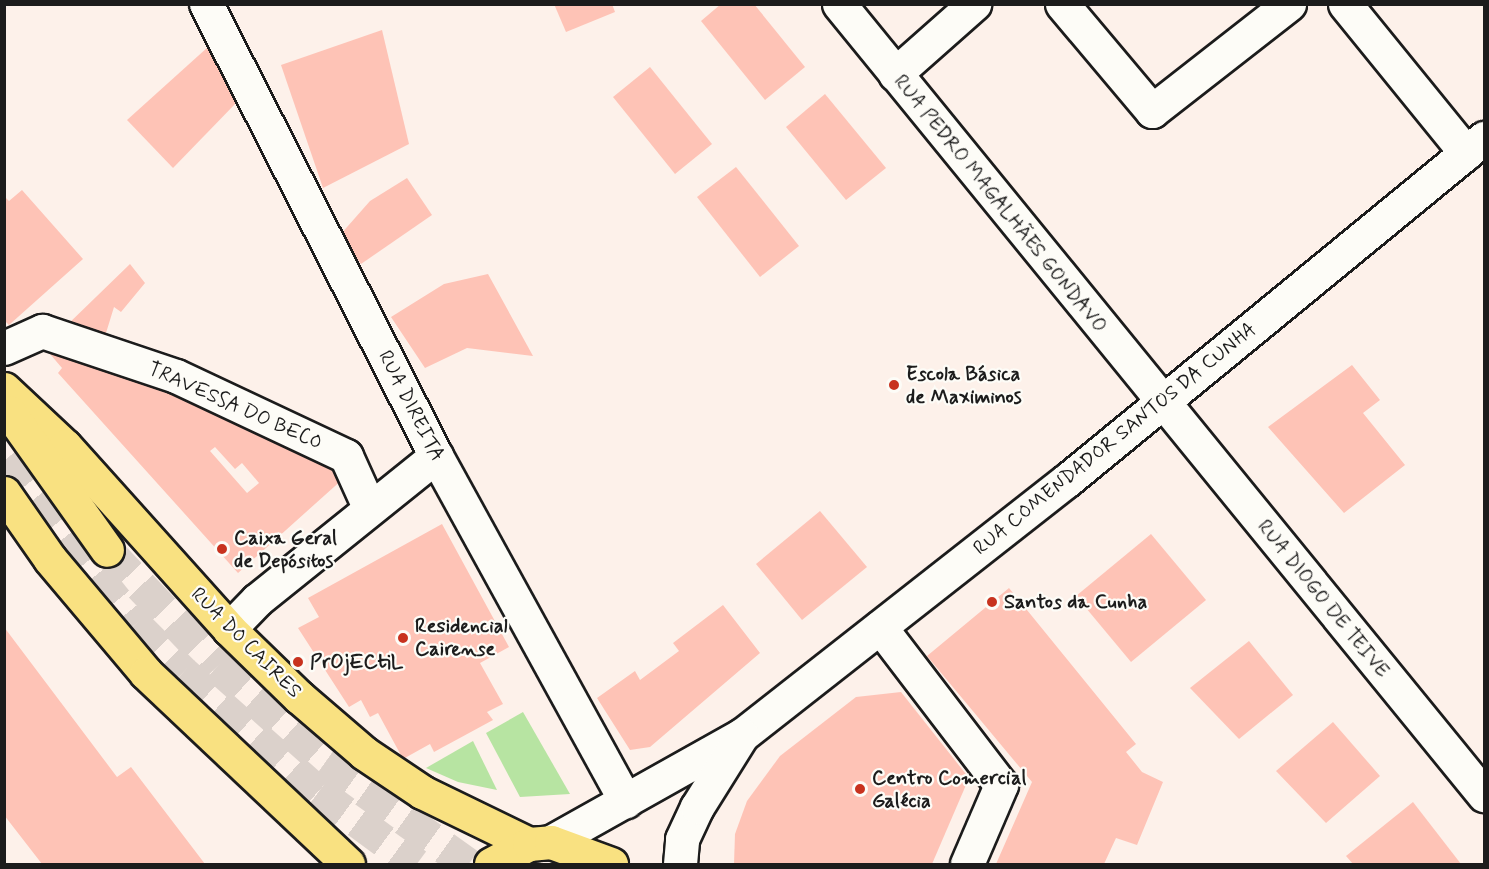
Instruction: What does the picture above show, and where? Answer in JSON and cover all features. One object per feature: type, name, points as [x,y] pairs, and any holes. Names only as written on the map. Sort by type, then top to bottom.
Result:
[{"type":"main road","name":"RUA DO CAIRES","points":[[4,389],[65,446],[229,629],[364,753],[450,808],[540,843],[611,864]]},
{"type":"main road","points":[[4,405],[107,550]]},
{"type":"main road","points":[[4,493],[57,567],[146,673],[348,864]]},
{"type":"main road","points":[[491,864],[540,843]]},
{"type":"street","name":"RUA DIREITA","points":[[206,4],[436,456],[626,801]]},
{"type":"street","name":"RUA PEDRO MAGALHÃES GONDAVO","points":[[839,4],[1162,402]]},
{"type":"street","points":[[896,74],[974,4]]},
{"type":"street","points":[[1062,4],[1152,111],[1289,4]]},
{"type":"street","points":[[1345,4],[1475,146]]},
{"type":"street","name":"RUA COMENDADOR SANTOS DA CUNHA","points":[[540,843],[626,801],[742,735],[1162,402],[1475,146]]},
{"type":"street","name":"TRAVESSA DO BECO","points":[[4,348],[42,331],[176,376],[345,456],[369,507]]},
{"type":"street","name":"RUA DIOGO DE TEIVE","points":[[1162,402],[1485,795]]},
{"type":"street","points":[[229,629],[369,507],[436,456]]},
{"type":"street","points":[[880,627],[1001,785],[968,864]]},
{"type":"street","name":"RUA COMENDADOR SANTOS DA CUNHA","points":[[680,864],[692,818],[742,735]]},
{"type":"street","points":[[306,825],[322,864]]},
{"type":"green space","points":[[523,712],[570,794],[520,797],[486,733]]},
{"type":"green space","points":[[473,741],[497,790],[458,782],[426,768]]},
{"type":"building","points":[[554,4],[612,4],[615,12],[566,32]]},
{"type":"building","points":[[721,4],[754,4],[805,67],[765,100],[701,21]]},
{"type":"building","points":[[382,30],[409,144],[323,188],[281,65]]},
{"type":"building","points":[[208,47],[237,102],[173,168],[127,120]]},
{"type":"building","points":[[650,67],[712,144],[675,174],[613,97]]},
{"type":"building","points":[[825,94],[886,168],[846,200],[786,127]]},
{"type":"building","points":[[736,167],[799,246],[760,277],[697,197]]},
{"type":"building","points":[[407,178],[432,215],[361,264],[340,235],[370,201]]},
{"type":"building","points":[[22,190],[83,259],[9,325],[4,320],[4,196],[9,201]]},
{"type":"building","points":[[130,264],[145,283],[121,312],[114,307],[102,346],[63,329]]},
{"type":"building","points":[[488,274],[533,356],[467,348],[425,368],[391,317],[444,284]]},
{"type":"building","points":[[57,345],[337,460],[344,478],[238,573],[58,373],[62,368],[50,354]],"holes":[[[215,447],[235,469],[242,463],[259,483],[247,493],[210,451]]]},
{"type":"building","points":[[1352,365],[1380,400],[1363,413],[1405,465],[1344,513],[1268,427]]},
{"type":"building","points":[[820,511],[867,567],[802,620],[756,564]]},
{"type":"building","name":"Residencial Cairense","points":[[442,524],[509,647],[480,663],[503,704],[487,712],[493,720],[434,752],[430,744],[403,759],[378,713],[370,717],[361,700],[349,707],[298,628],[319,617],[308,598]]},
{"type":"building","points":[[1151,534],[1206,600],[1131,662],[1076,596]]},
{"type":"building","points":[[1009,588],[1136,744],[1126,752],[1142,772],[1163,782],[1137,845],[1116,838],[1104,864],[996,864],[1032,782],[927,656]]},
{"type":"building","points":[[723,605],[760,653],[650,747],[630,750],[597,698],[635,671],[640,680],[679,651],[673,643]]},
{"type":"building","points":[[4,627],[117,777],[131,767],[205,864],[42,864],[4,815]]},
{"type":"building","points":[[1249,641],[1293,695],[1239,739],[1190,688]]},
{"type":"building","name":"Centro Comercial Galécia","points":[[901,692],[969,778],[932,864],[734,864],[735,834],[747,801],[780,756],[856,697]]},
{"type":"building","points":[[1333,722],[1380,776],[1326,823],[1276,771]]},
{"type":"building","points":[[1413,802],[1461,864],[1353,864],[1346,856]]},
{"type":"tunnel","points":[[4,460],[135,624],[183,672],[318,792],[416,864]]},
{"type":"tunnel","points":[[107,550],[217,666],[325,762],[468,864]]},
{"type":"place","name":"Escola Básica de Maximinos","points":[[894,385]]},
{"type":"place","name":"Caixa Geral de Depósitos","points":[[222,549]]},
{"type":"place","name":"Santos da Cunha","points":[[992,602]]},
{"type":"place","name":"Residencial Cairense","points":[[403,638]]},
{"type":"place","name":"PrOjECtiL","points":[[298,662]]},
{"type":"place","name":"Centro Comercial Galécia","points":[[860,789]]}]
